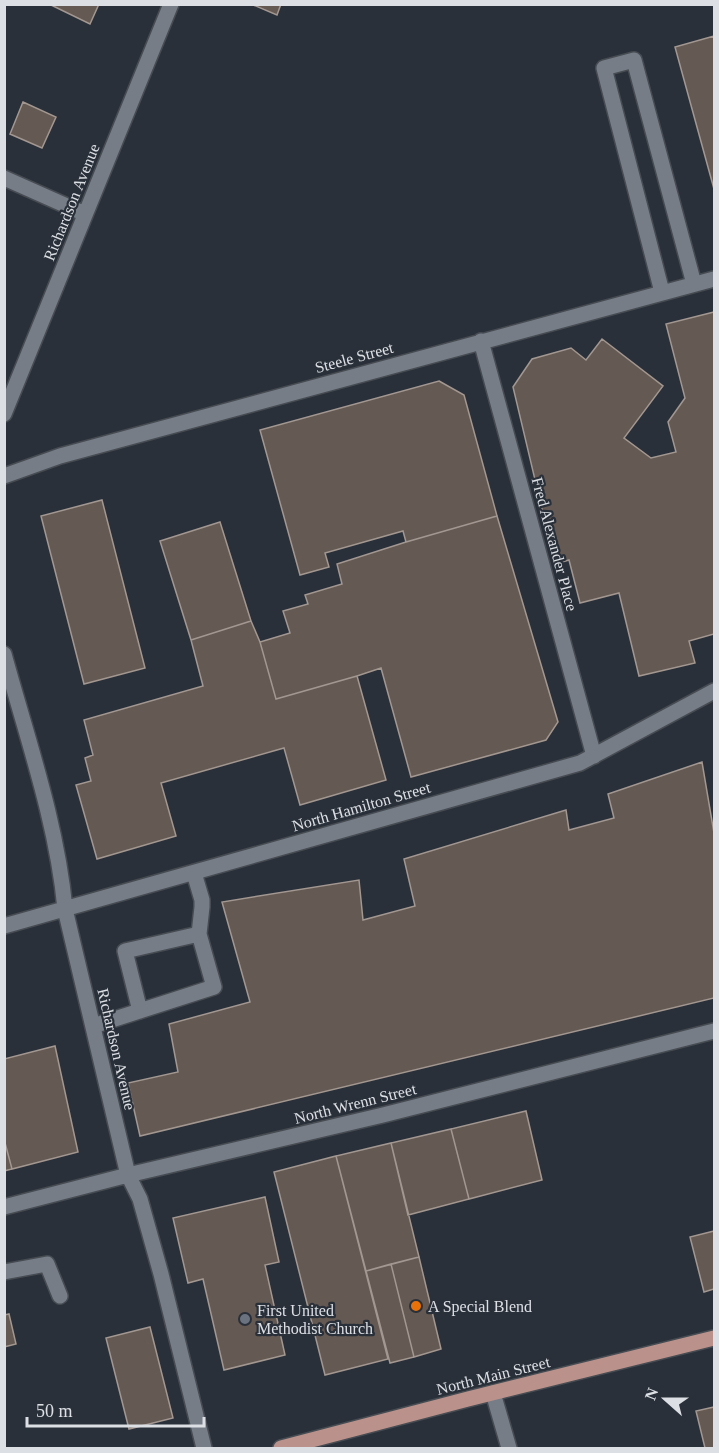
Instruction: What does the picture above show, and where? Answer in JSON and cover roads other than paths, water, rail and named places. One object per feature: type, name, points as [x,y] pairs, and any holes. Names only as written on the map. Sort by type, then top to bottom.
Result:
[{"type":"main road","name":"North Main Street","points":[[281,1449],[714,1338]]},
{"type":"street","name":"Richardson Avenue","points":[[4,414],[171,4]]},
{"type":"street","points":[[662,292],[604,68],[634,60],[694,284]]},
{"type":"street","points":[[4,178],[85,214]]},
{"type":"street","name":"Steele Street","points":[[4,476],[60,456],[714,279]]},
{"type":"street","name":"Fred Alexander Place","points":[[482,341],[594,756]]},
{"type":"street","name":"Richardson Avenue","points":[[4,654],[55,838],[65,909],[128,1175],[140,1199],[204,1449]]},
{"type":"street","name":"North Hamilton Street","points":[[4,926],[580,763],[714,691]]},
{"type":"street","points":[[93,1026],[213,987],[199,934],[202,900],[194,873]]},
{"type":"street","points":[[140,1011],[125,951],[199,934]]},
{"type":"street","name":"North Wrenn Street","points":[[4,1207],[128,1175],[383,1115],[714,1031]]},
{"type":"street","points":[[4,1272],[46,1264],[60,1296]]},
{"type":"street","points":[[493,1393],[509,1449]]},
{"type":"place","name":"A Special Blend","points":[[416,1306]]},
{"type":"place","name":"First United Methodist Church","points":[[245,1319]]}]
